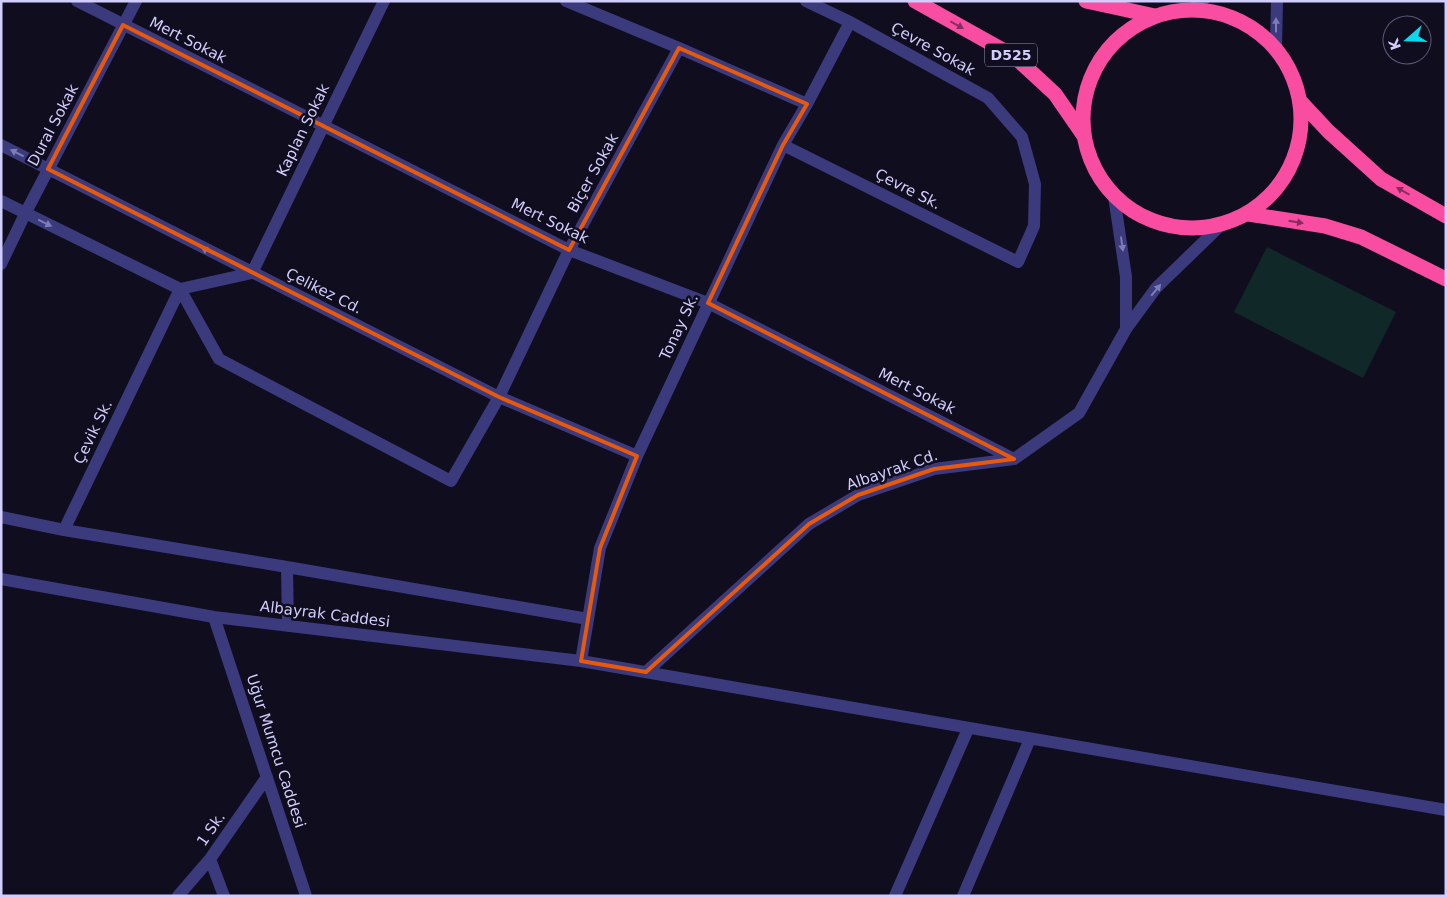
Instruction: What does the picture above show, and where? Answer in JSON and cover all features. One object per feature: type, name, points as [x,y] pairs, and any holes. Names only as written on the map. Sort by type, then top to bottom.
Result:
[{"type":"highway","name":"D525","points":[[915,1],[1015,57],[1055,94],[1084,136]]},
{"type":"highway","points":[[1086,1],[1155,16]]},
{"type":"highway","points":[[1197,5],[1238,20],[1258,32],[1276,48],[1292,73],[1300,101],[1301,134],[1292,166],[1274,194],[1248,214],[1220,226],[1192,230],[1163,225],[1137,214],[1114,196],[1094,168],[1084,136],[1084,106],[1091,77],[1107,50],[1128,30],[1155,16],[1197,5]]},
{"type":"highway","points":[[1300,101],[1381,179],[1446,216]]},
{"type":"highway","points":[[1248,214],[1325,226],[1361,237],[1446,279]]},
{"type":"street","name":"Mert Sokak","points":[[77,1],[569,250],[708,304],[1014,458]]},
{"type":"street","name":"Dural Sokak","points":[[1,264],[48,169],[136,1]]},
{"type":"street","name":"Kaplan Sokak","points":[[252,273],[384,1]]},
{"type":"street","points":[[566,1],[807,104]]},
{"type":"street","name":"Çevre Sokak","points":[[806,1],[850,22],[988,98],[1022,137],[1034,184],[1034,226],[1018,262]]},
{"type":"street","points":[[1276,48],[1277,1]]},
{"type":"street","name":"Tonay Sk.","points":[[581,661],[600,548],[637,456],[783,145],[850,22]]},
{"type":"street","name":"Biçer Sokak","points":[[180,289],[219,359],[451,481],[499,397],[569,250],[679,48]]},
{"type":"street","name":"Çelikez Cd.","points":[[1,145],[499,397],[637,456]]},
{"type":"street","name":"Çevre Sk.","points":[[783,145],[1018,262]]},
{"type":"street","points":[[1114,196],[1126,277],[1126,329]]},
{"type":"street","points":[[1,201],[180,289],[252,273]]},
{"type":"street","name":"Albayrak Cd.","points":[[646,672],[809,524],[858,495],[934,469],[1014,458],[1079,413],[1126,329],[1156,288],[1220,226]]},
{"type":"street","name":"Çevik Sk.","points":[[64,530],[180,289]]},
{"type":"street","points":[[1,517],[64,530],[588,619]]},
{"type":"street","points":[[287,567],[288,626]]},
{"type":"street","name":"Albayrak Caddesi","points":[[1,579],[214,617],[581,661],[1446,810]]},
{"type":"street","name":"Uğur Mumcu Caddesi","points":[[214,617],[306,896]]},
{"type":"street","points":[[895,896],[968,728]]},
{"type":"street","points":[[963,896],[1030,739]]},
{"type":"street","name":"1 Sk.","points":[[178,896],[210,858],[267,777]]},
{"type":"street","points":[[210,858],[224,896]]},
{"type":"highlighted area","points":[[123,25],[569,250],[679,48],[807,104],[783,145],[708,303],[1014,459],[934,469],[858,495],[809,524],[646,672],[581,661],[600,548],[637,456],[499,397],[48,169]]},
{"type":"green space","points":[[1267,247],[1396,312],[1363,378],[1234,312]]}]
